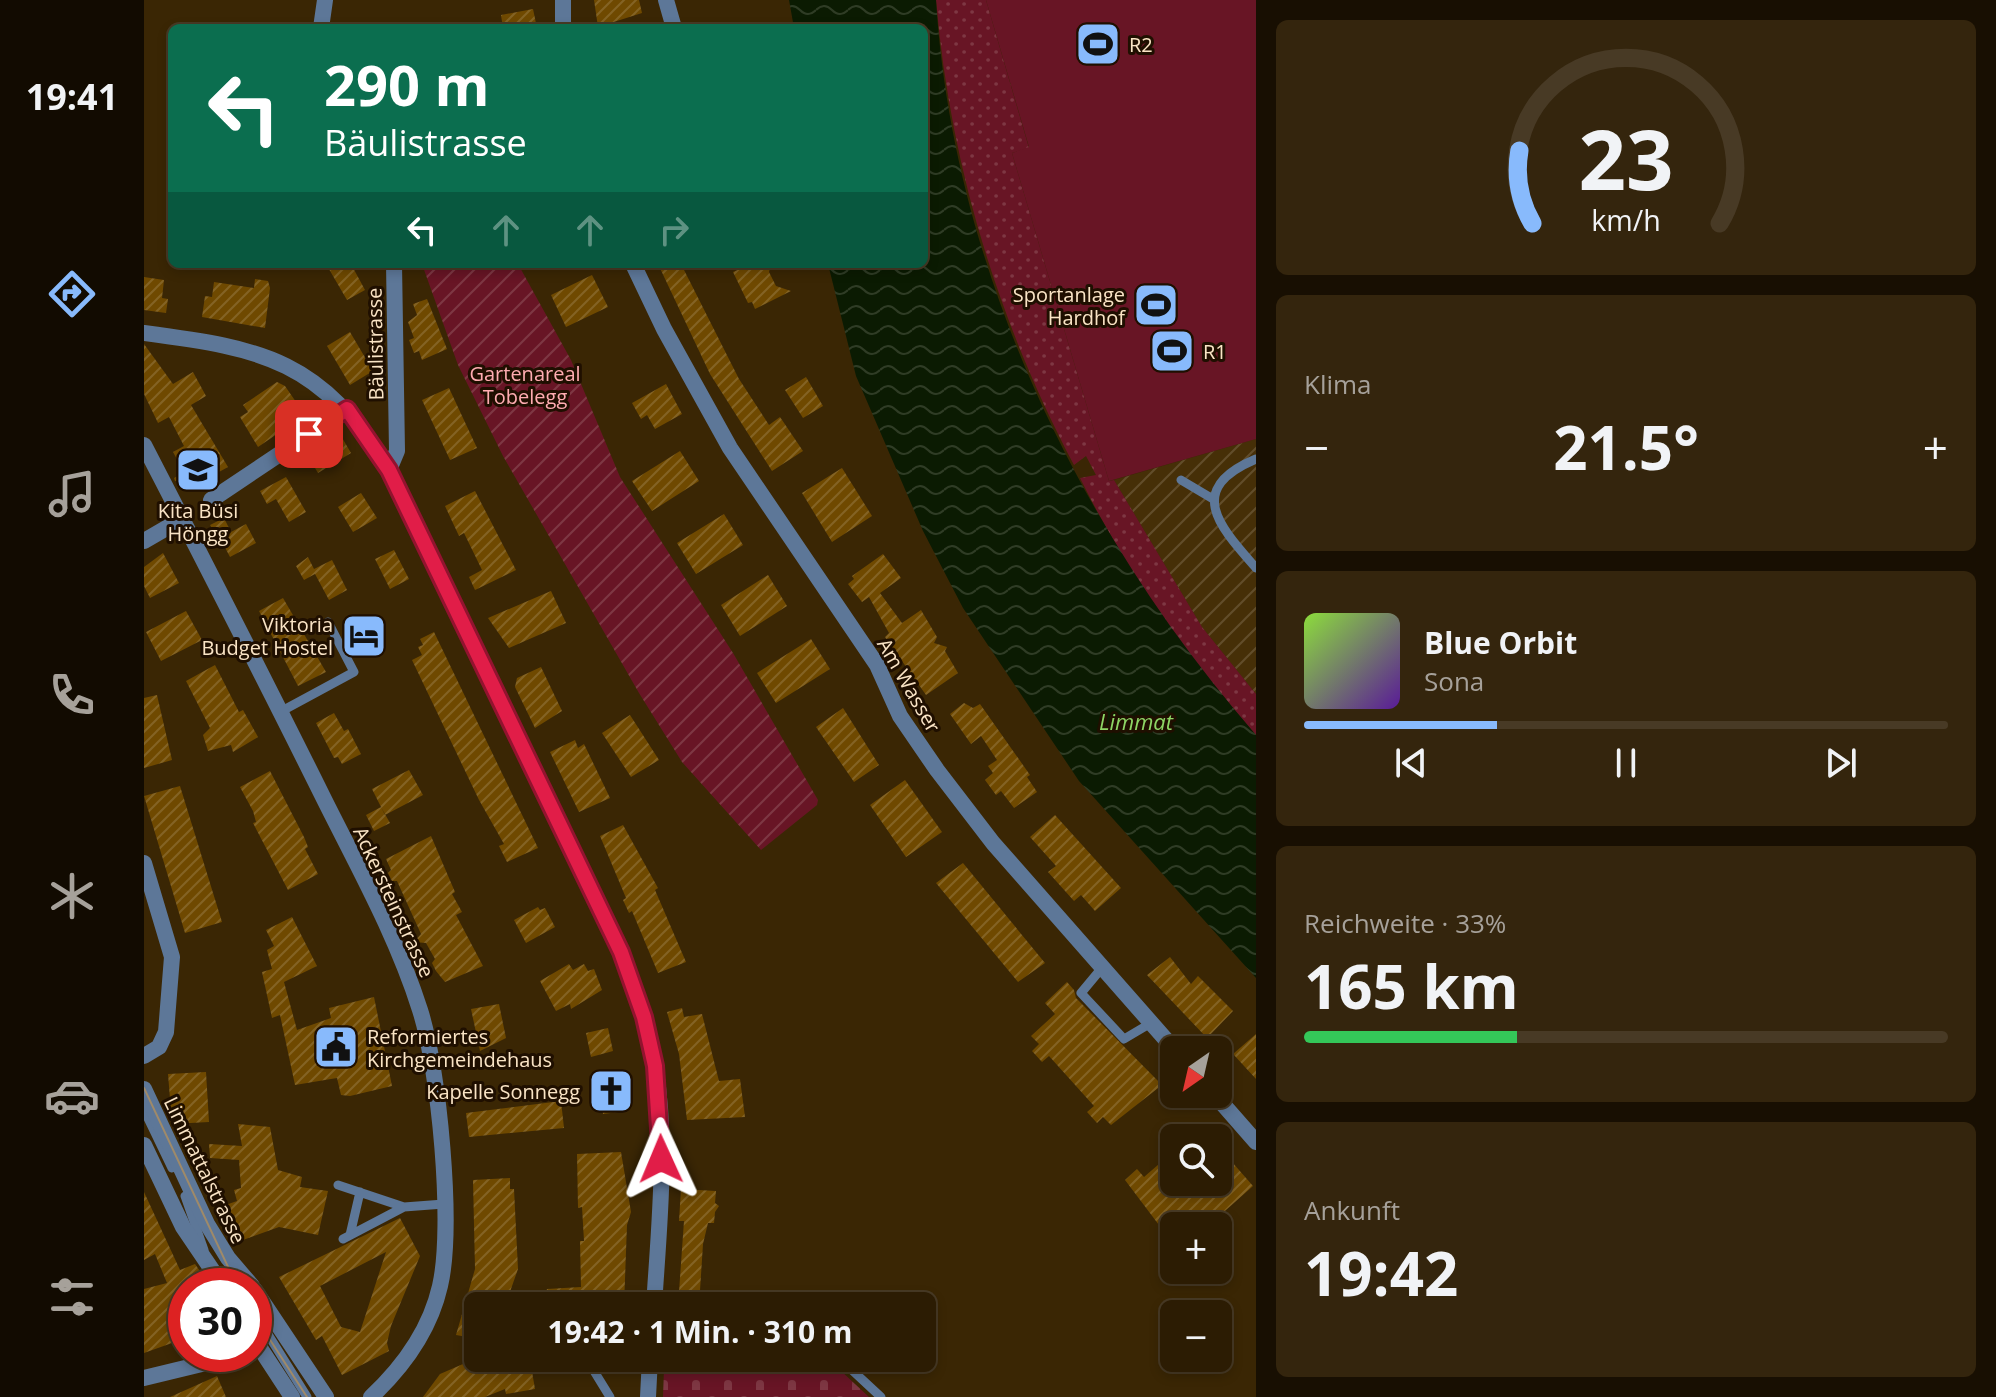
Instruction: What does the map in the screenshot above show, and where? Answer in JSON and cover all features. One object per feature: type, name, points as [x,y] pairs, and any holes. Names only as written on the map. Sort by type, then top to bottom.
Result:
[{"type":"street","points":[[322,24],[325,0]]},
{"type":"street","points":[[563,0],[563,24]]},
{"type":"street","points":[[666,0],[673,24]]},
{"type":"street","name":"Bäulistrasse","points":[[389,470],[397,451],[394,268]]},
{"type":"street","name":"Am Wasser","points":[[635,268],[664,329],[730,448],[877,665],[900,716],[993,843],[1163,1036]]},
{"type":"street","points":[[144,333],[259,353],[308,379],[347,409],[389,470],[621,952],[644,1017],[655,1066],[661,1128],[655,1292]]},
{"type":"street","name":"Bäulistrasse","points":[[211,500],[347,409]]},
{"type":"street","name":"Ackersteinstrasse","points":[[144,445],[396,949],[421,1011],[432,1060],[444,1204],[440,1286],[427,1323],[395,1375],[371,1397]]},
{"type":"street","points":[[144,541],[182,519]]},
{"type":"street","points":[[144,863],[172,957],[166,1032],[159,1047],[144,1056]]},
{"type":"street","name":"Limmattalstrasse","points":[[144,1089],[207,1224],[228,1258],[208,1265],[183,1227],[144,1145]]},
{"type":"street","points":[[1226,1108],[1256,1142]]},
{"type":"street","points":[[228,1258],[237,1268]]},
{"type":"street","points":[[272,1316],[326,1397]]},
{"type":"street","points":[[144,1378],[168,1371]]},
{"type":"street","points":[[272,1372],[292,1397]]},
{"type":"street","points":[[648,1397],[649,1372]]},
{"type":"lane","points":[[1256,459],[1223,479],[1213,499],[1218,523],[1256,568]]},
{"type":"lane","points":[[1181,480],[1213,499]]},
{"type":"lane","points":[[280,712],[354,672],[328,622]]},
{"type":"lane","points":[[1101,969],[1081,993],[1124,1039],[1151,1023]]},
{"type":"lane","points":[[144,1110],[186,1197],[208,1265]]},
{"type":"lane","points":[[338,1185],[404,1207]]},
{"type":"lane","points":[[360,1192],[346,1237],[404,1207],[444,1204]]},
{"type":"lane","points":[[228,1258],[232,1268]]},
{"type":"lane","points":[[272,1341],[307,1397]]},
{"type":"lane","points":[[595,1372],[610,1397]]},
{"type":"lane","points":[[854,1372],[881,1397]]},
{"type":"shaded area","points":[[1256,439],[1256,694],[1202,627],[1114,480]]},
{"type":"green space","points":[[936,0],[986,0],[1029,148],[1012,153],[1109,481],[1114,480],[1202,627],[1256,694],[1256,735],[1182,644],[1117,547],[1080,478],[1096,475],[1086,456],[1074,465],[1022,354],[981,239],[966,181],[943,61]]},
{"type":"green space","name":"Sportanlage Hardhof","points":[[986,0],[1256,0],[1256,439],[1109,481],[1012,153],[1029,147]]},
{"type":"green space","name":"Gartenareal Tobelegg","points":[[423,268],[520,268],[571,360],[620,477],[733,653],[818,800],[817,805],[761,850],[682,762],[503,456],[458,365]]},
{"type":"green space","points":[[664,1372],[842,1372],[869,1397],[663,1397]]},
{"type":"water","name":"Limmat","points":[[789,0],[936,0],[947,101],[968,201],[998,298],[1036,393],[1082,485],[1134,573],[1192,656],[1256,735],[1256,978],[1079,781],[963,608],[923,531],[856,376],[829,268],[928,268],[928,24],[793,24]]},
{"type":"building","points":[[594,0],[639,0],[642,13],[598,24]]},
{"type":"building","points":[[533,9],[536,24],[502,24],[501,15]]},
{"type":"building","points":[[328,268],[353,268],[365,290],[347,300]]},
{"type":"building","points":[[660,268],[683,268],[739,379],[769,425],[780,417],[803,451],[772,471],[710,374]]},
{"type":"building","points":[[742,268],[770,268],[776,286],[791,291],[755,309],[752,302],[748,303],[733,272]]},
{"type":"building","points":[[592,275],[608,307],[566,327],[551,295]]},
{"type":"building","points":[[144,277],[164,280],[162,298],[168,299],[166,313],[144,310]]},
{"type":"building","points":[[255,279],[268,281],[270,288],[265,328],[202,317],[205,296],[212,297],[214,282],[254,288]]},
{"type":"building","points":[[427,299],[447,349],[422,360],[419,351],[414,353],[409,340],[414,338],[408,322],[417,315],[413,304]]},
{"type":"building","points":[[350,332],[373,371],[350,385],[327,346]]},
{"type":"building","points":[[144,344],[173,384],[193,372],[206,396],[191,405],[228,467],[192,487],[189,482],[175,481],[174,478],[184,472],[173,452],[184,446],[169,417],[158,423],[144,394]]},
{"type":"building","points":[[806,377],[823,406],[803,418],[785,390]]},
{"type":"building","points":[[277,382],[285,386],[305,415],[258,447],[240,417],[248,412],[243,405]]},
{"type":"building","points":[[666,384],[682,414],[655,429],[647,415],[641,419],[632,403]]},
{"type":"building","points":[[449,388],[477,448],[450,460],[422,400]]},
{"type":"building","points":[[337,429],[351,453],[318,473],[305,451]]},
{"type":"building","points":[[680,451],[699,481],[652,511],[632,481]]},
{"type":"building","points":[[842,468],[872,516],[832,542],[802,493]]},
{"type":"building","points":[[286,477],[306,512],[289,522],[276,499],[267,504],[260,491]]},
{"type":"building","points":[[475,491],[516,570],[475,590],[469,577],[482,570],[464,533],[459,536],[445,506]]},
{"type":"building","points":[[361,493],[377,518],[353,532],[338,507]]},
{"type":"building","points":[[724,514],[743,545],[696,574],[677,543]]},
{"type":"building","points":[[224,518],[231,532],[246,524],[256,543],[230,557],[220,538],[229,533],[218,539],[210,525]]},
{"type":"building","points":[[394,550],[409,579],[390,589],[375,559]]},
{"type":"building","points":[[163,553],[179,583],[150,598],[144,586],[144,567]]},
{"type":"building","points":[[883,554],[901,578],[880,593],[902,623],[921,610],[937,637],[934,643],[947,647],[945,651],[958,673],[926,695],[885,637],[889,633],[869,597],[862,602],[848,584],[854,579],[852,576]]},
{"type":"building","points":[[308,557],[314,569],[332,560],[347,590],[329,600],[315,574],[304,580],[296,566]]},
{"type":"building","points":[[768,575],[787,606],[740,636],[721,605]]},
{"type":"building","points":[[551,591],[566,623],[509,648],[488,618]]},
{"type":"building","points":[[283,598],[326,672],[298,686],[259,611]]},
{"type":"building","points":[[186,611],[202,640],[161,661],[146,632]]},
{"type":"building","name":"Viktoria Budget Hostel","points":[[364,616],[381,647],[362,657],[346,626]]},
{"type":"building","points":[[434,632],[538,848],[507,862],[499,846],[504,844],[479,800],[412,660],[422,655],[418,647],[423,645],[420,639]]},
{"type":"building","points":[[811,639],[830,669],[776,703],[757,673]]},
{"type":"building","points":[[215,665],[239,712],[243,710],[258,737],[233,752],[231,745],[208,751],[203,735],[210,728],[186,681]]},
{"type":"building","points":[[541,667],[562,711],[535,728],[515,687],[517,678]]},
{"type":"building","points":[[157,695],[172,760],[144,768],[144,698]]},
{"type":"building","points":[[964,703],[973,708],[980,704],[1030,775],[1027,777],[1037,792],[1014,808],[1001,791],[996,795],[985,780],[993,773],[988,766],[997,760],[981,736],[971,744],[950,714]]},
{"type":"building","points":[[843,708],[879,765],[854,782],[816,727]]},
{"type":"building","points":[[334,713],[344,731],[348,729],[361,754],[342,764],[338,757],[334,758],[316,723]]},
{"type":"building","points":[[630,715],[659,760],[631,777],[602,733]]},
{"type":"building","points":[[575,740],[578,748],[584,744],[610,798],[579,812],[550,752]]},
{"type":"building","points":[[409,770],[423,795],[385,815],[372,789]]},
{"type":"building","points":[[270,771],[304,837],[308,847],[305,849],[318,874],[288,890],[253,823],[256,822],[253,811],[240,787]]},
{"type":"building","points":[[905,780],[942,832],[906,857],[870,805]]},
{"type":"building","points":[[180,786],[222,922],[185,933],[144,796]]},
{"type":"building","points":[[381,807],[390,823],[374,831],[366,815]]},
{"type":"building","points":[[1055,815],[1121,888],[1095,911],[1081,895],[1074,901],[1048,872],[1056,866],[1030,837]]},
{"type":"building","points":[[623,825],[658,888],[655,890],[686,962],[658,973],[632,911],[629,913],[623,900],[626,898],[600,836]]},
{"type":"building","points":[[431,836],[455,892],[452,894],[462,912],[456,915],[483,966],[445,982],[432,963],[435,959],[426,943],[414,942],[421,934],[397,881],[392,881],[388,873],[391,870],[386,859]]},
{"type":"building","points":[[963,863],[1045,963],[1018,982],[936,883]]},
{"type":"building","points":[[538,907],[540,910],[545,908],[555,927],[526,943],[514,920]]},
{"type":"building","name":"Reformiertes Kirchgemeindehaus","points":[[292,917],[317,966],[284,982],[297,1030],[331,1018],[329,1008],[374,997],[392,1086],[350,1096],[341,1095],[337,1078],[295,1085],[280,1015],[272,1018],[262,972],[272,969],[267,950],[274,946],[266,930]]},
{"type":"building","points":[[1170,957],[1191,984],[1198,976],[1233,1011],[1209,1036],[1205,1036],[1147,975]]},
{"type":"building","points":[[569,964],[573,970],[584,964],[588,971],[594,969],[602,990],[571,1009],[570,1004],[556,1011],[540,981]]},
{"type":"building","points":[[1067,982],[1076,998],[1160,1083],[1160,1087],[1111,1125],[1103,1117],[1097,1123],[1087,1112],[1094,1106],[1049,1056],[1042,1062],[1032,1051],[1039,1044],[1031,1036],[1055,1014],[1045,1003]]},
{"type":"building","points":[[499,1004],[506,1038],[480,1051],[471,1009]]},
{"type":"building","points":[[682,1008],[684,1017],[702,1014],[719,1081],[740,1079],[745,1117],[687,1120],[679,1054],[667,1012]]},
{"type":"building","points":[[608,1028],[613,1051],[591,1057],[586,1033]]},
{"type":"building","points":[[1256,1034],[1256,1079],[1233,1054]]},
{"type":"building","name":"Kapelle Sonnegg","points":[[609,1070],[621,1081],[626,1111],[603,1114],[599,1085]]},
{"type":"building","points":[[206,1072],[209,1122],[172,1124],[168,1074]]},
{"type":"building","points":[[561,1101],[564,1128],[469,1137],[466,1113]]},
{"type":"building","points":[[238,1124],[270,1127],[278,1170],[302,1177],[300,1187],[328,1191],[318,1235],[279,1227],[232,1244],[214,1209],[237,1201],[234,1190],[241,1188],[239,1160],[210,1158],[209,1144],[242,1146]]},
{"type":"building","points":[[621,1152],[631,1212],[627,1225],[625,1292],[546,1292],[547,1289],[581,1287],[580,1241],[584,1241],[582,1207],[578,1208],[577,1154]]},
{"type":"building","points":[[1232,1162],[1253,1186],[1224,1212],[1160,1212],[1160,1226],[1125,1180],[1137,1169],[1144,1177],[1160,1163],[1160,1196],[1232,1196]]},
{"type":"building","points":[[510,1178],[510,1189],[514,1189],[518,1269],[510,1292],[468,1292],[475,1269],[473,1180]]},
{"type":"building","points":[[681,1189],[716,1191],[715,1203],[719,1206],[714,1223],[708,1223],[703,1244],[700,1292],[679,1292],[684,1221],[679,1221]]},
{"type":"building","points":[[144,1192],[179,1268],[168,1268],[168,1344],[144,1353],[144,1289],[167,1283],[155,1254],[144,1260]]},
{"type":"building","points":[[400,1218],[420,1256],[391,1326],[387,1343],[389,1351],[342,1375],[322,1336],[316,1340],[279,1277]],"holes":[[[386,1252],[360,1332],[341,1327],[320,1286]]]},
{"type":"building","points":[[464,1307],[464,1336],[456,1335]]},
{"type":"building","points":[[464,1364],[464,1372],[532,1372],[535,1389],[506,1394],[505,1389],[485,1397],[423,1397],[440,1374]]},
{"type":"building","points":[[217,1376],[226,1397],[170,1397]]},
{"type":"tram line","points":[[144,1088],[229,1268]]},
{"type":"tram line","points":[[272,1343],[307,1397]]},
{"type":"place","name":"R2","points":[[1098,44]]},
{"type":"place","name":"Sportanlage Hardhof","points":[[1156,305]]},
{"type":"place","name":"R1","points":[[1172,351]]},
{"type":"place","name":"Kita Büsi Höngg","points":[[198,470]]},
{"type":"place","name":"Viktoria Budget Hostel","points":[[364,636]]},
{"type":"place","name":"Reformiertes Kirchgemeindehaus","points":[[336,1047]]},
{"type":"place","name":"Kapelle Sonnegg","points":[[611,1091]]},
{"type":"route","points":[[309,434],[347,409],[366,433],[389,470],[475,644],[621,952],[644,1017],[655,1066],[661,1159]]}]
